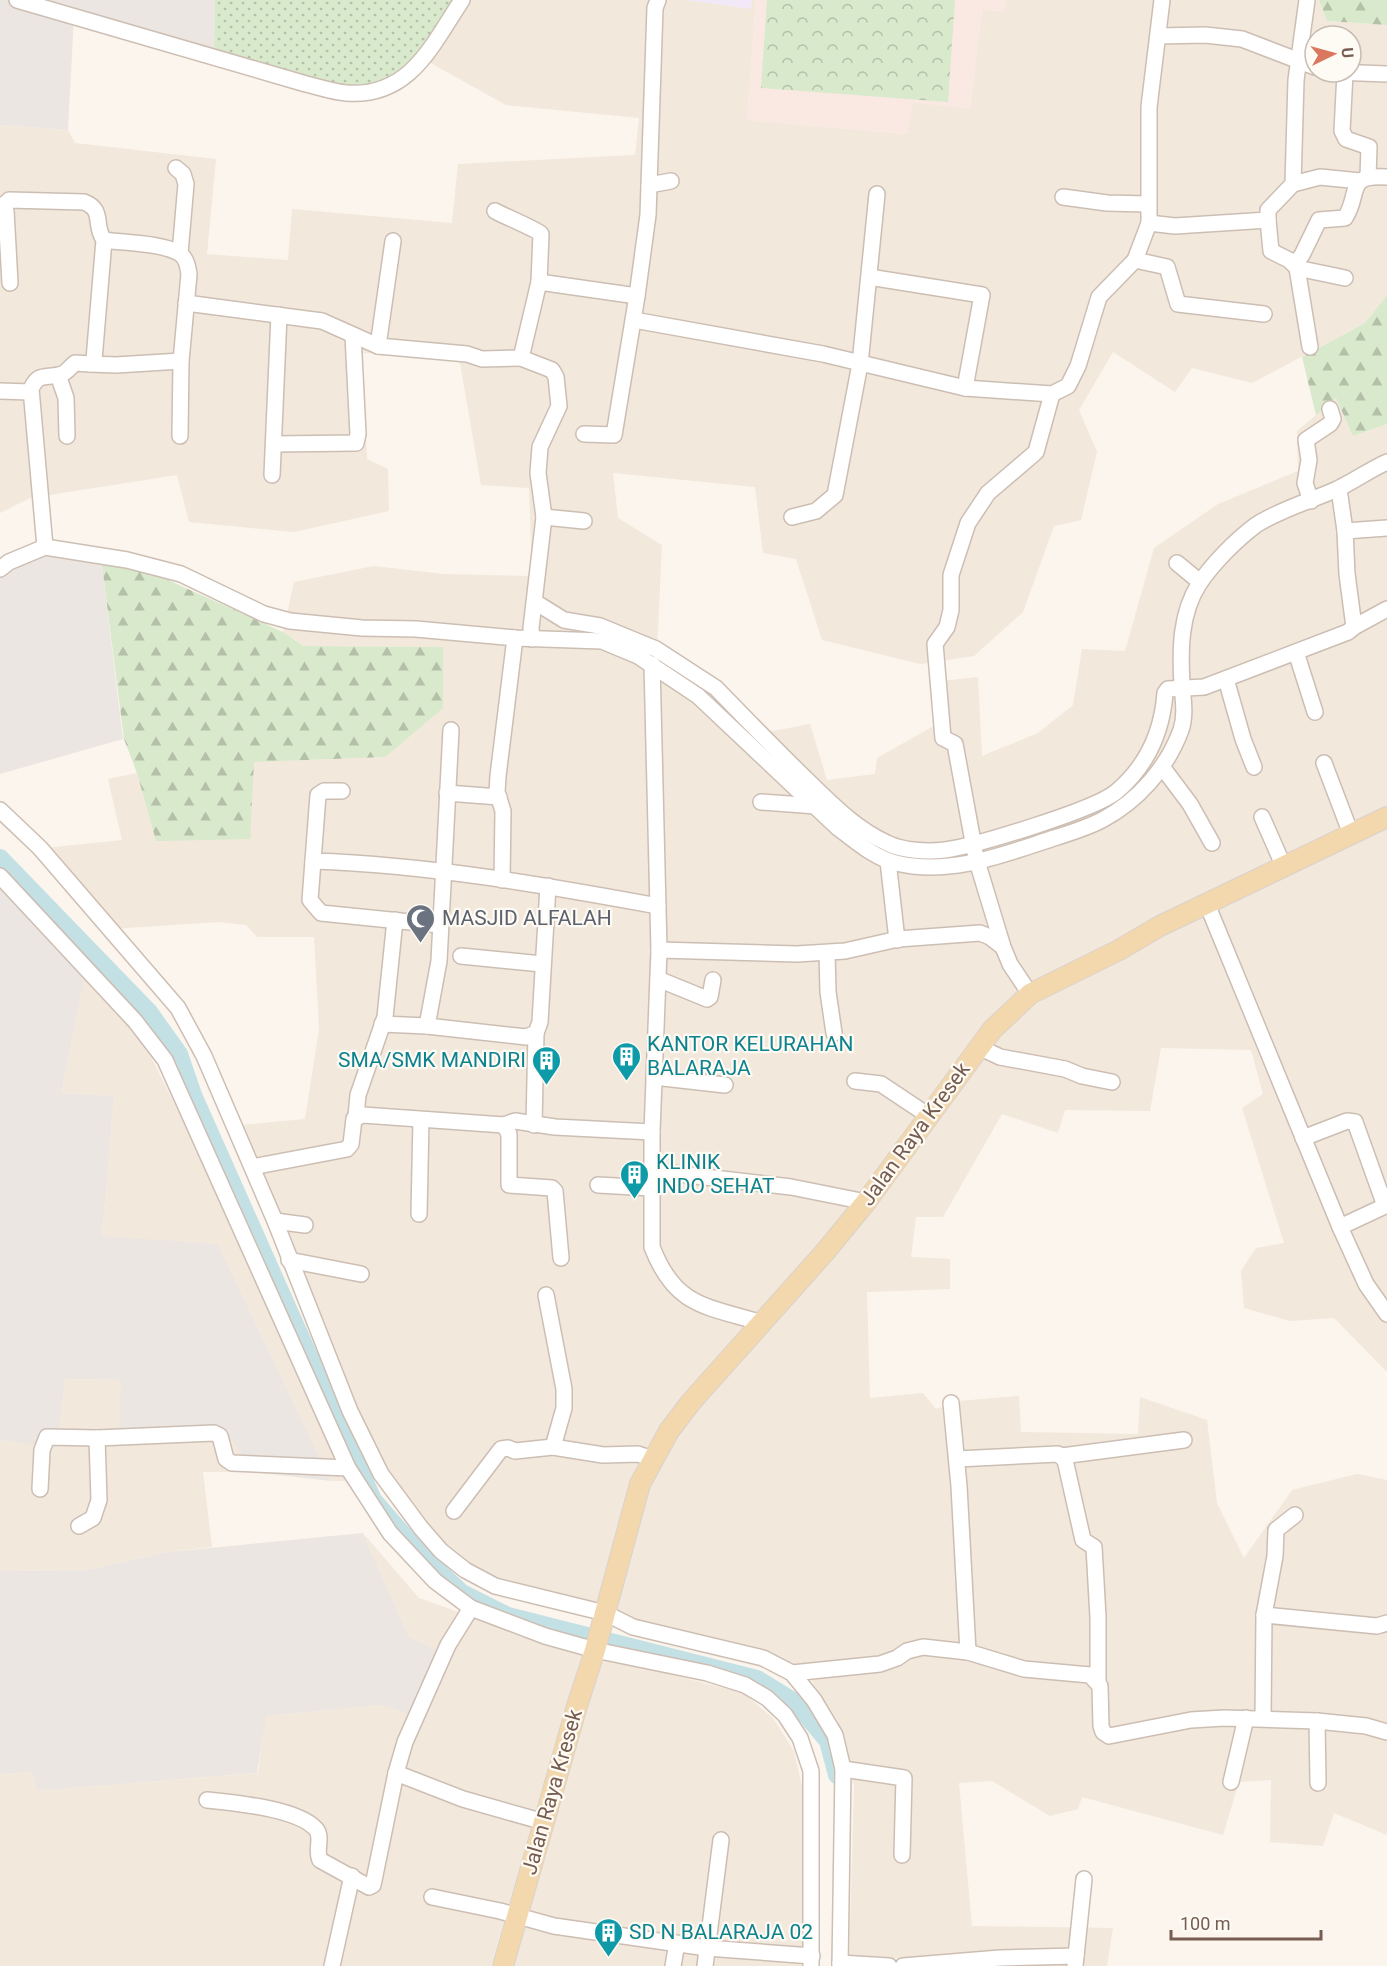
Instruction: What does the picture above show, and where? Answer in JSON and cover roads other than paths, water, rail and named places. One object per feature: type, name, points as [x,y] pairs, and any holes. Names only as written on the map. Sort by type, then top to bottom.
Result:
[{"type":"main road","name":"Jalan Raya Kresek","points":[[503,1966],[596,1648],[640,1484],[653,1458],[691,1402],[866,1202],[992,1030],[1030,994],[1207,904],[1387,817]]},
{"type":"street","points":[[17,0],[306,84],[346,93],[371,92],[391,87],[411,74],[462,0]]},
{"type":"street","points":[[584,434],[614,435],[634,320],[647,225],[655,8],[658,0]]},
{"type":"street","points":[[634,320],[823,354],[965,388],[1052,394],[1068,386],[1074,378],[1099,297],[1135,260],[1149,223],[1147,204],[1149,107],[1162,0]]},
{"type":"street","points":[[1293,183],[1293,130],[1307,0]]},
{"type":"street","points":[[1158,36],[1205,35],[1242,39],[1303,63]]},
{"type":"street","points":[[1363,73],[1387,74]]},
{"type":"street","points":[[1310,347],[1296,266],[1319,220],[1345,218],[1354,189],[1364,179],[1370,147],[1346,139],[1342,131],[1344,84]]},
{"type":"street","points":[[176,168],[183,174],[186,184],[180,253],[187,263],[189,274],[181,361],[180,436]]},
{"type":"street","points":[[1346,278],[1296,266],[1271,251],[1268,210],[1293,183],[1320,177],[1364,179],[1387,177]]},
{"type":"street","points":[[649,185],[671,181]]},
{"type":"street","points":[[792,517],[816,511],[835,495],[860,364],[877,194]]},
{"type":"street","points":[[1063,197],[1107,203],[1147,204]]},
{"type":"street","points":[[10,283],[6,211],[2,205],[9,200],[84,202],[92,205],[97,213],[98,231],[104,240],[94,360],[90,364]]},
{"type":"street","points":[[495,211],[522,226],[537,229],[541,234],[539,282],[521,358]]},
{"type":"street","points":[[1149,223],[1174,226],[1268,220]]},
{"type":"street","points":[[104,240],[147,245],[180,253]]},
{"type":"street","points":[[378,346],[393,241]]},
{"type":"street","points":[[1135,260],[1167,267],[1178,304],[1264,314]]},
{"type":"street","points":[[869,277],[982,295],[965,388]]},
{"type":"street","points":[[539,282],[638,296]]},
{"type":"street","points":[[186,303],[322,321],[378,346],[467,354],[482,359],[521,358],[543,364],[552,370],[556,377],[559,406],[540,447],[538,473],[544,517],[532,634]]},
{"type":"street","points":[[272,475],[279,315]]},
{"type":"street","points":[[274,444],[356,444],[353,335]]},
{"type":"street","points":[[45,541],[30,392],[35,379],[41,376],[58,375],[75,363],[116,365],[181,361]]},
{"type":"street","points":[[58,375],[66,398],[67,436]]},
{"type":"street","points":[[0,392],[30,392]]},
{"type":"street","points":[[1030,994],[1010,964],[1003,947],[975,853],[955,744],[943,738],[935,644],[947,627],[951,610],[951,575],[968,523],[988,493],[1036,453],[1052,394]]},
{"type":"street","points":[[1311,501],[1305,483],[1309,460],[1306,440],[1330,424],[1333,419],[1330,409]]},
{"type":"street","points":[[534,604],[564,620],[600,626],[656,649],[700,676],[716,688],[842,821],[865,840],[888,854],[924,858],[945,850],[975,853],[1048,830],[1100,810],[1162,768],[1181,728],[1184,706],[1177,689],[1184,618],[1190,599],[1191,574],[1218,560],[1257,525],[1339,489],[1387,462]]},
{"type":"street","points":[[1339,489],[1354,627]]},
{"type":"street","points":[[544,517],[584,520]]},
{"type":"street","points":[[1345,531],[1387,528]]},
{"type":"street","points":[[0,569],[45,541],[181,574],[264,614],[290,621],[515,638],[532,634],[602,641],[652,664],[698,696],[816,806],[842,821]]},
{"type":"street","points":[[1118,799],[1157,740],[1165,693],[1177,689],[1204,687],[1226,679],[1339,636],[1387,609]]},
{"type":"street","points":[[502,880],[503,811],[499,797],[498,776],[515,638]]},
{"type":"street","points":[[1296,652],[1315,712]]},
{"type":"street","points":[[652,664],[659,950],[651,1132],[652,1247],[658,1264],[675,1288],[687,1299],[762,1323]]},
{"type":"street","points":[[1226,679],[1240,732],[1254,767]]},
{"type":"street","points":[[427,1026],[439,961],[451,730]]},
{"type":"street","points":[[1324,763],[1351,834]]},
{"type":"street","points":[[1162,768],[1190,804],[1212,843]]},
{"type":"street","points":[[342,791],[324,791],[318,795],[310,900],[316,910],[440,925]]},
{"type":"street","points":[[447,793],[499,797]]},
{"type":"street","points":[[761,802],[816,806]]},
{"type":"street","points":[[0,810],[40,848],[178,1008],[204,1056],[252,1167],[350,1410],[381,1474],[420,1528],[457,1564],[495,1586],[604,1616],[633,1627],[753,1655],[792,1673],[826,1717],[836,1735],[843,1769],[840,1965],[889,1966]]},
{"type":"street","points":[[1262,817],[1284,867]]},
{"type":"street","points":[[888,854],[897,940]]},
{"type":"street","points":[[313,861],[385,865],[443,872],[548,886],[658,906]]},
{"type":"street","points":[[0,876],[135,1021],[165,1060],[348,1468],[390,1533],[435,1581],[471,1608],[546,1636],[707,1673],[745,1685],[767,1698],[785,1715],[800,1738],[811,1772],[812,1961],[554,1926],[432,1897]]},
{"type":"street","points":[[534,1125],[536,1033],[540,1022],[548,886]]},
{"type":"street","points":[[1207,904],[1340,1227],[1384,1306]]},
{"type":"street","points":[[252,1167],[347,1149],[356,1116],[358,1095],[387,1005],[395,920]]},
{"type":"street","points":[[659,950],[827,953],[897,940],[980,933],[1003,947]]},
{"type":"street","points":[[827,953],[828,992],[834,1033]]},
{"type":"street","points":[[461,957],[542,964]]},
{"type":"street","points":[[658,979],[707,999],[710,996],[713,980]]},
{"type":"street","points":[[382,1024],[427,1026],[526,1037],[536,1033]]},
{"type":"street","points":[[979,1047],[1000,1057],[1065,1069],[1082,1076],[1112,1082]]},
{"type":"street","points":[[654,1077],[725,1085]]},
{"type":"street","points":[[855,1080],[881,1084],[929,1116]]},
{"type":"street","points":[[356,1116],[504,1125],[515,1121],[534,1125],[651,1132]]},
{"type":"street","points":[[419,1215],[421,1120]]},
{"type":"street","points":[[1303,1138],[1347,1121],[1354,1122],[1386,1209],[1340,1227]]},
{"type":"street","points":[[504,1125],[509,1134],[510,1186],[552,1188],[555,1191],[561,1258]]},
{"type":"street","points":[[653,1171],[790,1187],[866,1202]]},
{"type":"street","points":[[598,1185],[652,1188]]},
{"type":"street","points":[[275,1221],[305,1225]]},
{"type":"street","points":[[289,1260],[362,1274]]},
{"type":"street","points":[[546,1295],[564,1389],[564,1408],[554,1447]]},
{"type":"street","points":[[951,1403],[957,1459],[968,1652]]},
{"type":"street","points":[[40,1489],[42,1450],[47,1437],[97,1438],[214,1433],[220,1436],[226,1459],[232,1463],[348,1468]]},
{"type":"street","points":[[79,1526],[93,1518],[99,1500],[97,1438]]},
{"type":"street","points":[[957,1459],[1062,1456],[1184,1440]]},
{"type":"street","points":[[454,1511],[504,1448],[515,1451],[554,1447],[603,1455],[638,1454],[653,1458]]},
{"type":"street","points":[[1062,1456],[1083,1540],[1094,1547],[1098,1617],[1098,1681],[1103,1732],[1109,1736],[1191,1720],[1246,1718],[1317,1721],[1366,1726],[1387,1732]]},
{"type":"street","points":[[1263,1718],[1264,1615],[1275,1556],[1276,1530],[1295,1515]]},
{"type":"street","points":[[207,1800],[279,1811],[316,1828],[317,1852],[321,1860],[369,1887],[375,1881],[396,1773],[405,1742],[448,1645],[471,1608]]},
{"type":"street","points":[[1264,1615],[1377,1626],[1387,1623]]},
{"type":"street","points":[[792,1673],[880,1664],[897,1658],[907,1651],[923,1647],[968,1652],[1024,1669],[1090,1675],[1098,1681]]},
{"type":"street","points":[[1231,1782],[1246,1718]]},
{"type":"street","points":[[1317,1721],[1318,1783]]},
{"type":"street","points":[[843,1769],[904,1778],[902,1855]]},
{"type":"street","points":[[396,1773],[463,1799],[544,1822]]},
{"type":"street","points":[[705,1966],[721,1840]]},
{"type":"street","points":[[332,1966],[352,1876]]},
{"type":"street","points":[[903,1966],[1000,1958],[1029,1962],[1076,1961],[1084,1879]]},
{"type":"street","points":[[673,1966],[677,1943]]},
{"type":"waterway","points":[[0,858],[149,1012],[179,1054],[193,1095],[373,1500],[421,1555],[462,1593],[508,1616],[757,1679],[796,1703],[828,1741],[837,1775]]},
{"type":"place","name":"MASJID ALFALAH","points":[[421,944]]},
{"type":"place","name":"KANTOR KELURAHAN BALARAJA","points":[[626,1082]]},
{"type":"place","name":"SMA/SMK MANDIRI","points":[[547,1086]]},
{"type":"place","name":"KLINIK INDO SEHAT","points":[[635,1200]]},
{"type":"place","name":"SD N BALARAJA 02","points":[[608,1958]]}]
